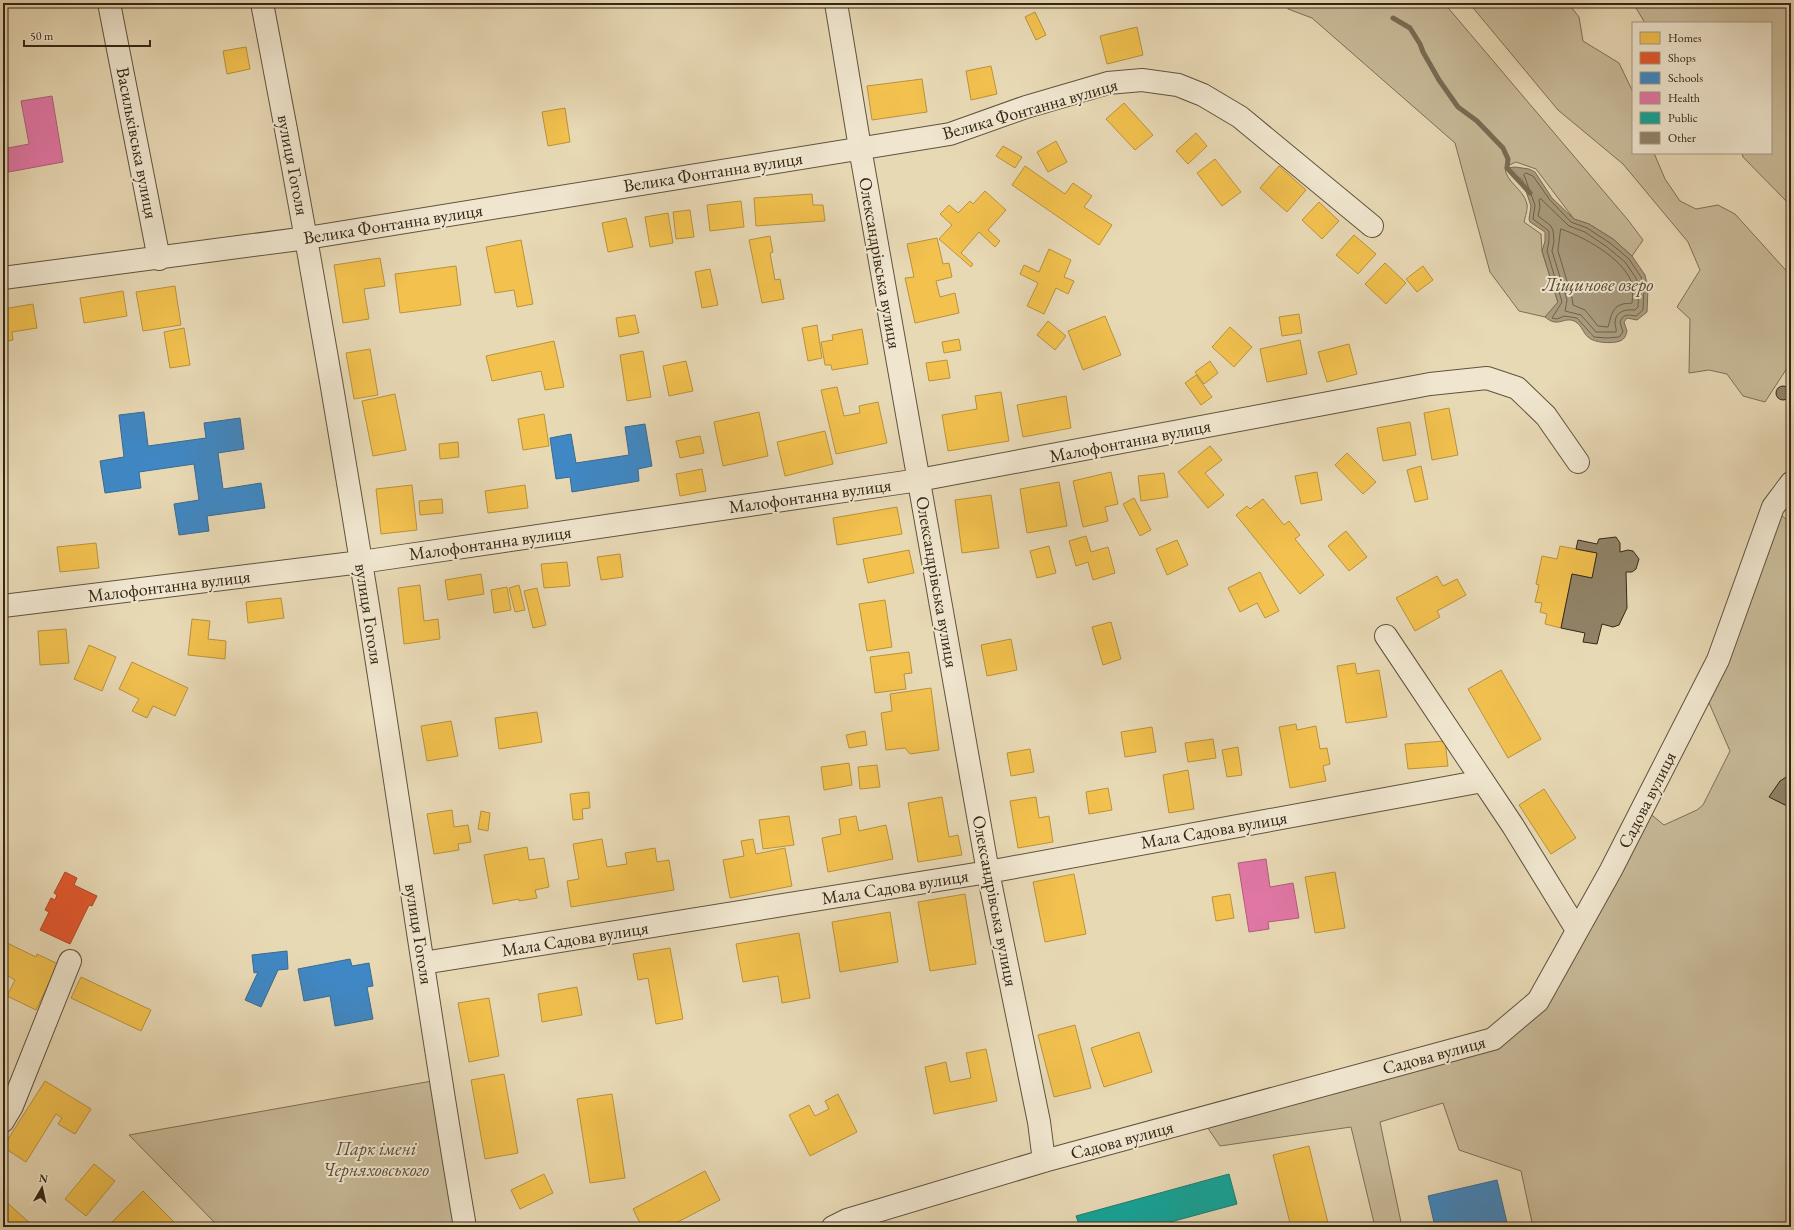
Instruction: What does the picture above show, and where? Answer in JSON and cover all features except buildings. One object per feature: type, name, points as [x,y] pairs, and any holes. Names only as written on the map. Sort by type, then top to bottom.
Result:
[{"type":"street","name":"Васильківська вулиця","points":[[110,3],[159,259]]},
{"type":"street","name":"вулиця Гоголя","points":[[262,3],[307,238],[361,562],[440,1080],[465,1227]]},
{"type":"street","name":"Олександрівська вулиця","points":[[836,3],[860,148],[988,872],[1039,1122],[1044,1161]]},
{"type":"street","name":"Велика Фонтанна вулиця","points":[[3,278],[159,259],[307,238],[950,134],[1026,107],[1108,83],[1142,80],[1159,81],[1178,85],[1203,95],[1240,117],[1372,226]]},
{"type":"street","name":"Малофонтанна вулиця","points":[[3,606],[361,562],[919,480],[1430,384],[1487,378],[1517,388],[1527,397],[1546,416],[1578,462]]},
{"type":"street","name":"Садова вулиця","points":[[833,1227],[847,1220],[1044,1161],[1493,1039],[1538,1001],[1611,870],[1718,660],[1773,507],[1791,483]]},
{"type":"street","points":[[1386,636],[1483,781],[1577,930]]},
{"type":"street","name":"Мала Садова вулиця","points":[[423,963],[988,872],[1483,781]]},
{"type":"street","points":[[3,1121],[12,1106],[23,1080],[70,961]]},
{"type":"green space","points":[[1287,3],[1444,3],[1628,220],[1643,240],[1632,256],[1613,239],[1589,224],[1574,219],[1536,169],[1516,162],[1505,167],[1508,177],[1525,198],[1527,211],[1524,222],[1541,234],[1542,251],[1558,303],[1545,317],[1519,311],[1490,272],[1455,143],[1312,18],[1288,9]]},
{"type":"green space","points":[[1469,3],[1568,3],[1579,17],[1583,41],[1619,63],[1632,90],[1632,154],[1654,154],[1665,179],[1680,201],[1696,209],[1718,205],[1735,214],[1791,276],[1791,362],[1765,402],[1743,396],[1727,374],[1709,370],[1689,373],[1690,319],[1677,307],[1700,270],[1688,242],[1623,164],[1558,110]]},
{"type":"green space","points":[[1633,3],[1791,3],[1791,206],[1743,157],[1742,154],[1772,154],[1772,22],[1644,22]]},
{"type":"green space","points":[[1773,507],[1791,524],[1791,1227],[1533,1227],[1521,1171],[1459,1150],[1443,1103],[1380,1122],[1402,1227],[1375,1227],[1351,1127],[1220,1146],[1201,1118],[1493,1039],[1538,1001],[1643,808],[1664,825],[1697,810],[1703,805],[1730,751],[1703,689]]},
{"type":"green space","name":"Парк імені Черняховського","points":[[432,1081],[460,1227],[219,1227],[129,1135]]},
{"type":"water","name":"Ліщинове озеро","points":[[1515,167],[1529,169],[1535,172],[1552,198],[1574,219],[1589,224],[1613,239],[1632,256],[1645,275],[1648,288],[1647,312],[1637,320],[1627,318],[1624,322],[1627,331],[1622,340],[1608,343],[1594,341],[1586,335],[1580,325],[1572,320],[1554,322],[1545,317],[1558,302],[1542,251],[1545,241],[1545,232],[1530,222],[1531,206],[1522,179],[1511,174],[1507,168]]},
{"type":"waterway","points":[[1393,18],[1410,28],[1439,80],[1458,107],[1477,121],[1503,148],[1508,159],[1507,168],[1530,193]]}]
